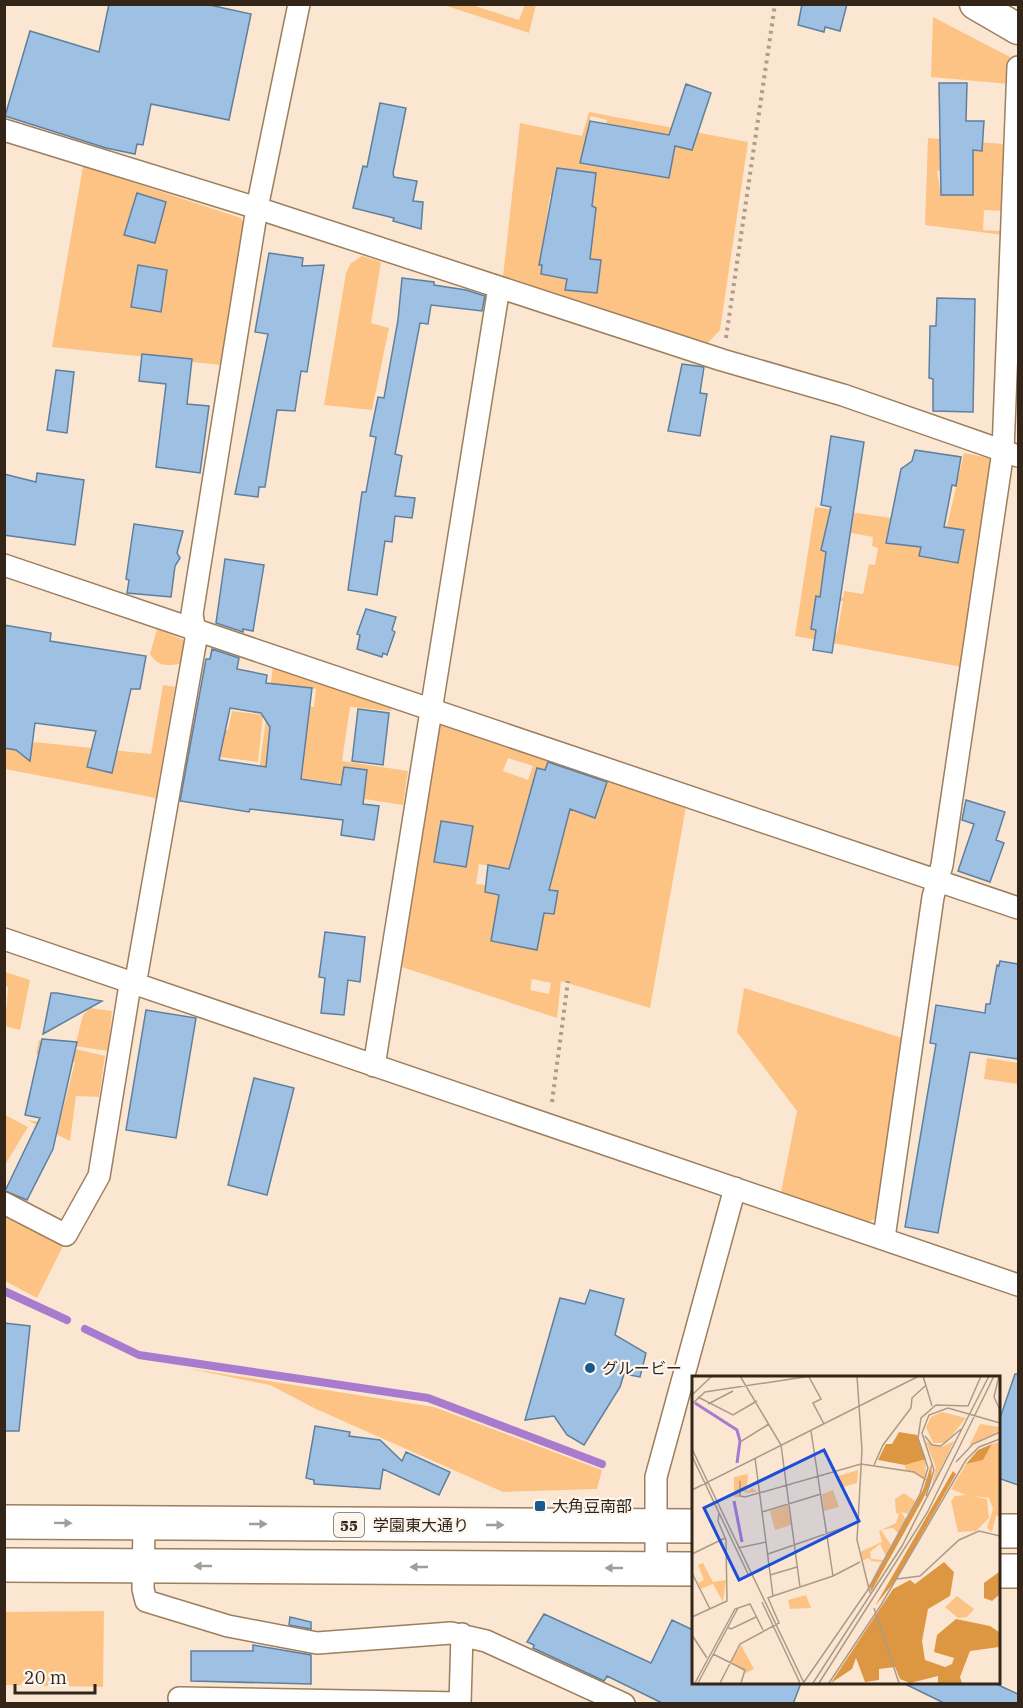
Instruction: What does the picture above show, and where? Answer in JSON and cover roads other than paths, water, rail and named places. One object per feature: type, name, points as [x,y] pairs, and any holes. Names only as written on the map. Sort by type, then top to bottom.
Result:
[{"type":"main road","points":[[975,4],[1018,29]]},
{"type":"main road","name":"学園東大通り","points":[[4,1522],[692,1526]]},
{"type":"main road","points":[[999,1531],[1018,1531]]},
{"type":"main road","points":[[4,1565],[692,1569]]},
{"type":"main road","points":[[999,1571],[1018,1571]]},
{"type":"street","points":[[4,1203],[66,1235],[99,1176],[196,639],[193,628],[193,602],[257,208],[299,4]]},
{"type":"street","points":[[884,1238],[933,897],[938,881],[1011,454],[1018,67]]},
{"type":"street","points":[[4,130],[257,208],[722,360],[843,395],[1011,454]]},
{"type":"street","points":[[374,1066],[498,287]]},
{"type":"street","points":[[4,565],[1018,908]]},
{"type":"street","points":[[4,939],[1018,1285]]},
{"type":"street","points":[[656,1568],[656,1477],[735,1188]]},
{"type":"street","points":[[144,1524],[143,1589],[146,1601],[228,1626],[317,1644],[462,1634],[486,1641],[624,1704]]},
{"type":"street","points":[[179,1698],[460,1703],[462,1634]]},
{"type":"waterway","points":[[4,1291],[67,1320]]},
{"type":"waterway","points":[[85,1329],[139,1355],[428,1398],[602,1464]]},
{"type":"place","name":"グルービー","points":[[590,1368]]},
{"type":"place","name":"大角豆南部","points":[[540,1506]]}]
